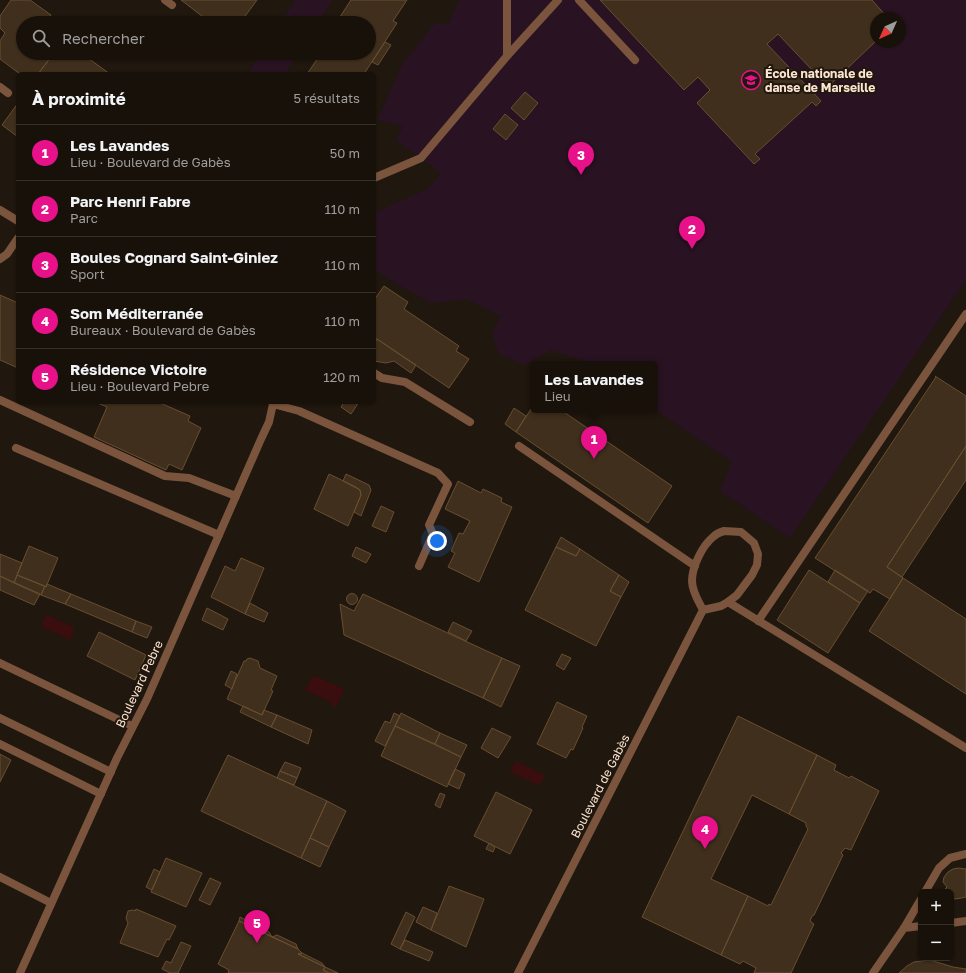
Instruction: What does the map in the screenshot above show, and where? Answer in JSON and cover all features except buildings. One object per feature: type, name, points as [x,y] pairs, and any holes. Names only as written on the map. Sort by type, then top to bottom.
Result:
[{"type":"street","points":[[507,0],[507,56]]},
{"type":"street","points":[[376,177],[421,158],[507,56],[558,0]]},
{"type":"street","points":[[579,0],[635,60]]},
{"type":"street","points":[[0,87],[8,93]]},
{"type":"street","points":[[0,210],[16,220]]},
{"type":"street","points":[[0,259],[7,254],[16,241]]},
{"type":"street","points":[[758,621],[966,314]]},
{"type":"street","points":[[376,374],[382,378],[405,382],[470,422]]},
{"type":"street","points":[[0,400],[166,476],[189,478],[236,496]]},
{"type":"street","name":"Boulevard Pebre","points":[[20,973],[110,772],[147,699],[269,422],[272,404]]},
{"type":"street","points":[[275,404],[299,411],[438,473],[448,484],[429,525],[432,534],[419,566]]},
{"type":"street","points":[[519,446],[695,566]]},
{"type":"street","points":[[16,448],[219,535]]},
{"type":"street","points":[[724,531],[741,532],[754,543],[758,554],[757,565],[752,575],[737,595],[728,602],[721,606],[704,610],[696,597],[692,582],[695,566],[706,545],[713,536],[724,531]]},
{"type":"street","points":[[728,602],[966,748]]},
{"type":"street","name":"Boulevard de Gabès","points":[[518,973],[704,610]]},
{"type":"street","points":[[0,663],[132,726]]},
{"type":"street","points":[[0,718],[110,772]]},
{"type":"street","points":[[0,744],[100,794]]},
{"type":"street","points":[[927,889],[939,868],[950,858],[966,854]]},
{"type":"street","points":[[0,877],[51,904]]},
{"type":"street","points":[[873,973],[904,928],[918,904]]},
{"type":"street","points":[[954,923],[966,921]]},
{"type":"street","points":[[904,928],[918,926]]},
{"type":"shaded area","points":[[295,0],[332,0],[322,16],[285,16]]},
{"type":"shaded area","points":[[459,0],[966,0],[966,280],[790,538],[720,491],[732,462],[658,412],[658,361],[582,361],[551,350],[524,365],[499,354],[492,334],[501,316],[466,299],[430,303],[376,271],[376,212],[428,189],[441,173],[396,140],[403,126],[377,120],[402,65],[435,23],[448,24]]},
{"type":"shaded area","points":[[256,60],[294,60],[286,72],[248,72]]},
{"type":"shaded area","points":[[46,614],[75,628],[70,640],[41,626]]},
{"type":"shaded area","points":[[313,675],[344,689],[336,707],[333,707],[333,703],[305,690]]},
{"type":"shaded area","points":[[516,761],[545,775],[540,786],[510,772]]},
{"type":"place","name":"École nationale de danse de Marseille","points":[[751,80]]},
{"type":"place","name":"Boules Cognard Saint-Giniez","points":[[581,175]]},
{"type":"place","name":"Parc Henri Fabre","points":[[692,249]]},
{"type":"place","name":"Les Lavandes","points":[[594,459]]},
{"type":"place","name":"Som Méditerranée","points":[[705,849]]},
{"type":"place","name":"Résidence Victoire","points":[[257,943]]}]
